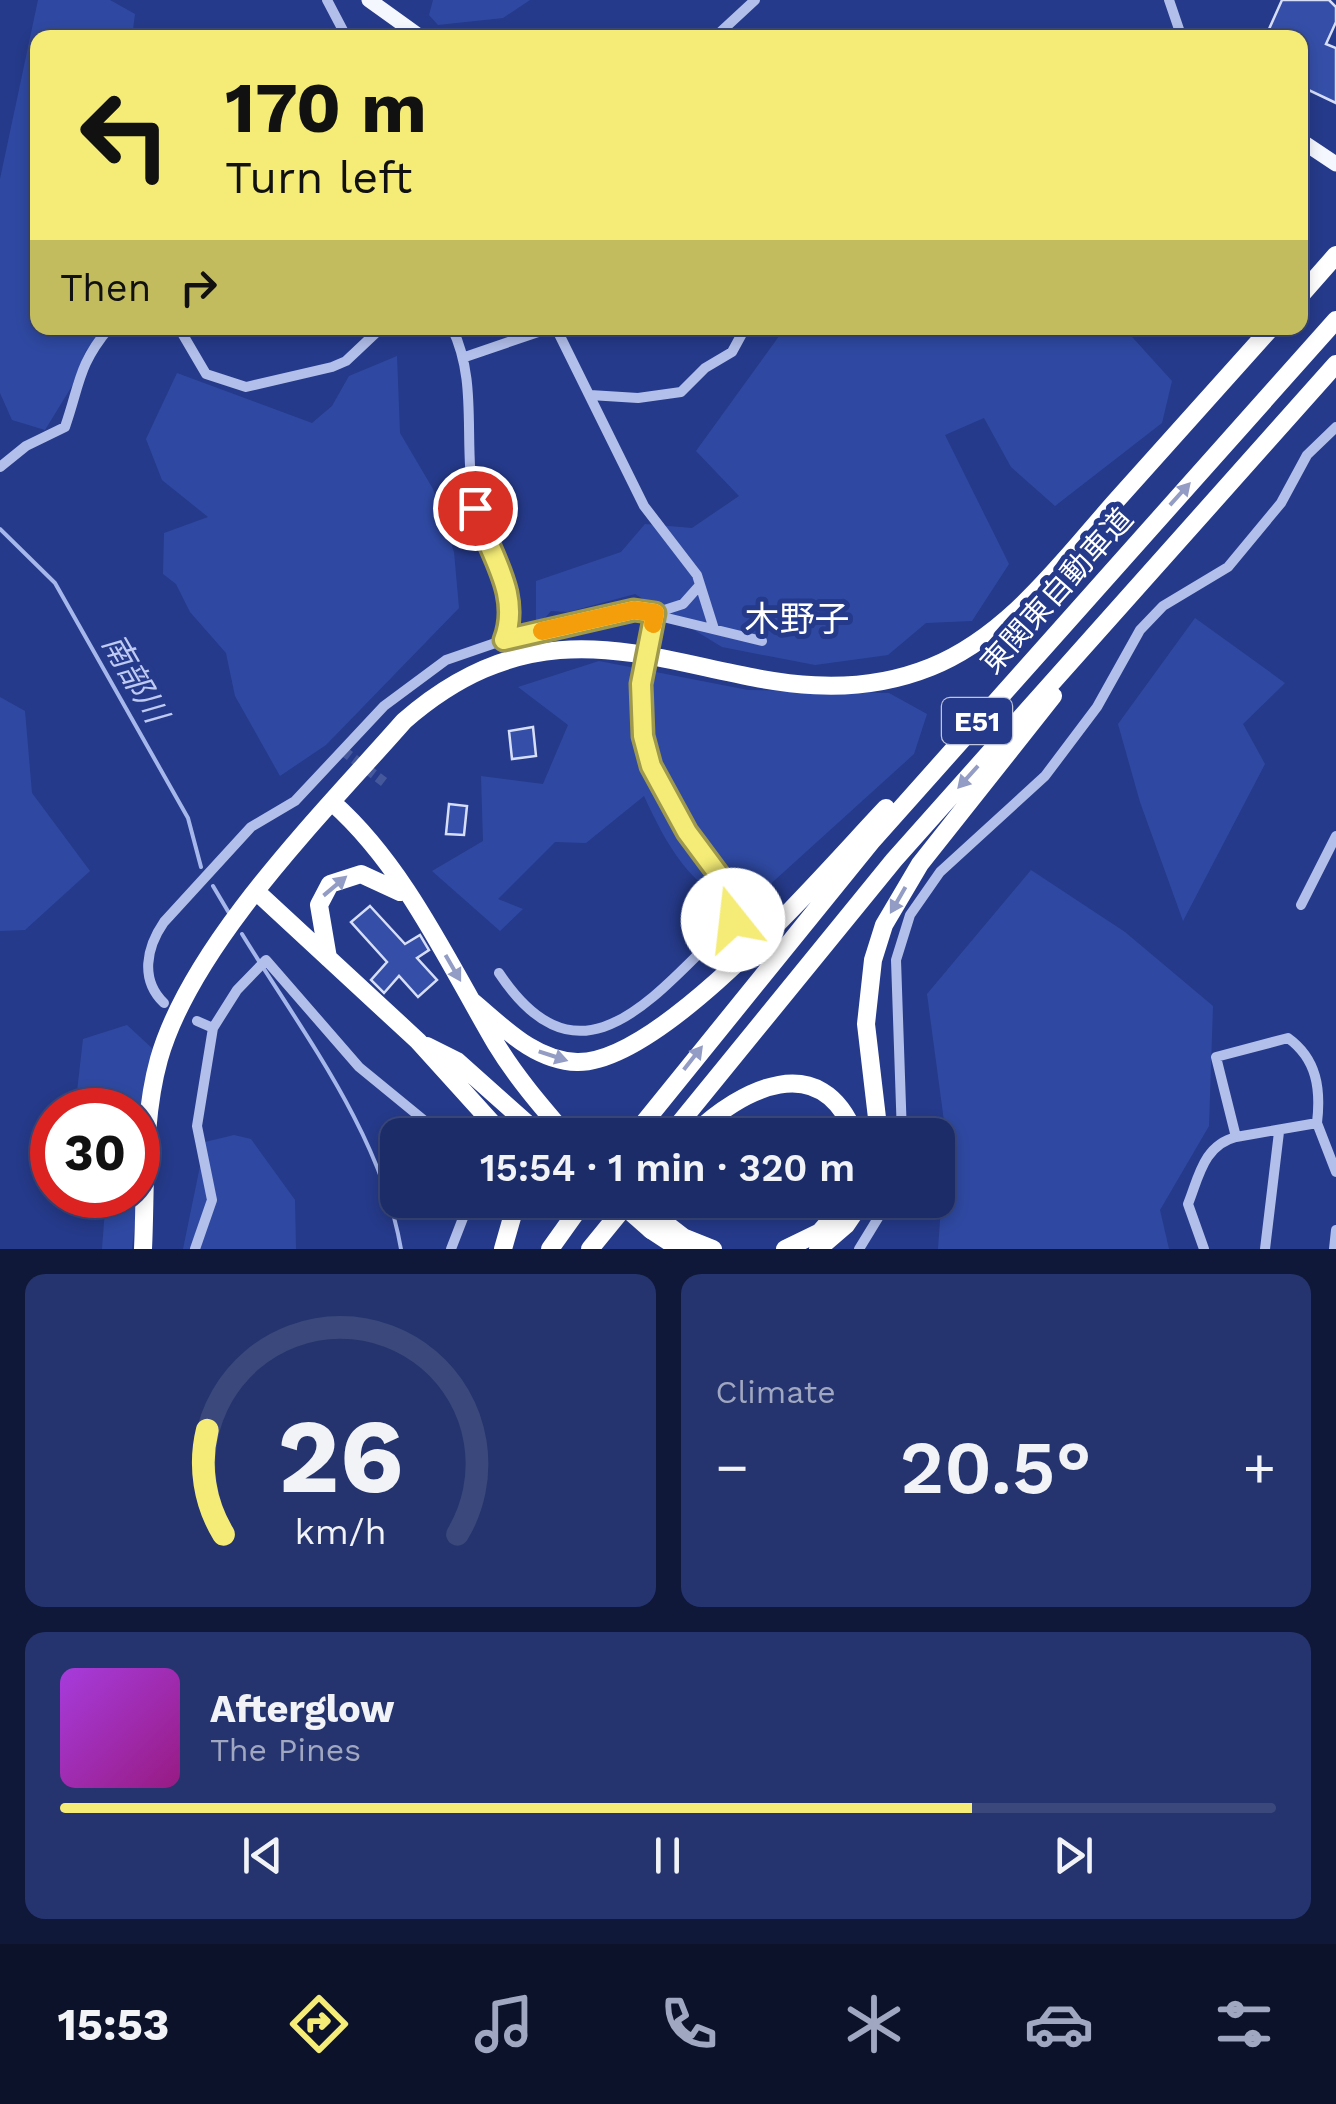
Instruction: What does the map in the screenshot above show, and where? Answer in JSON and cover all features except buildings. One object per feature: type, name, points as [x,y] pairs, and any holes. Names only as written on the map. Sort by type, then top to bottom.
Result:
[{"type":"highway","points":[[1308,287],[1336,255]]},
{"type":"highway","name":"東関東自動車道","points":[[648,1118],[789,940],[1063,623],[1336,320]]},
{"type":"highway","points":[[143,1249],[150,1106],[169,1029],[201,970],[258,893],[404,721],[431,698],[485,668],[543,652],[597,647],[632,650],[816,686],[892,679],[932,666],[968,648],[1038,588],[1266,335]]},
{"type":"highway","name":"東関東自動車道","points":[[684,1118],[894,860],[1336,364]]},
{"type":"highway","points":[[473,1002],[528,1045],[552,1058],[591,1061],[626,1050],[672,1017],[762,938],[1063,623]]},
{"type":"highway","points":[[877,1118],[866,1024],[873,960],[889,914],[920,864],[1005,762],[1102,626]]},
{"type":"highway","points":[[333,803],[356,824],[406,894],[520,1080],[552,1118]]},
{"type":"highway","points":[[328,958],[319,914],[321,898],[330,884],[344,876],[360,874],[406,894]]},
{"type":"highway","points":[[258,893],[418,1041],[488,1118]]},
{"type":"highway","points":[[418,1041],[457,1061],[521,1118]]},
{"type":"highway","points":[[714,1118],[741,1096],[786,1083],[828,1098],[846,1118]]},
{"type":"highway","points":[[502,1249],[511,1218]]},
{"type":"highway","points":[[550,1249],[572,1218]]},
{"type":"highway","points":[[588,1249],[608,1218]]},
{"type":"highway","points":[[588,1249],[616,1218]]},
{"type":"highway","points":[[645,1218],[713,1249]]},
{"type":"highway","points":[[649,1218],[680,1249]]},
{"type":"highway","points":[[785,1249],[820,1232],[832,1218]]},
{"type":"highway","points":[[818,1249],[851,1218]]},
{"type":"main road","points":[[369,0],[411,30]]},
{"type":"main road","points":[[1308,145],[1336,164]]},
{"type":"street","points":[[327,0],[343,30]]},
{"type":"street","points":[[723,30],[755,0]]},
{"type":"street","points":[[1169,0],[1179,30]]},
{"type":"street","points":[[0,468],[26,446],[65,427],[78,390],[80,367],[104,335]]},
{"type":"street","points":[[184,335],[206,374],[246,388],[332,368],[346,361],[374,335]]},
{"type":"street","points":[[455,335],[465,357],[475,508],[510,598],[510,624],[504,640]]},
{"type":"street","points":[[465,357],[532,335]]},
{"type":"street","points":[[557,335],[644,506],[692,566],[714,628]]},
{"type":"street","points":[[590,395],[638,398],[681,392],[705,368],[732,352],[741,335]]},
{"type":"street","points":[[901,1118],[896,960],[898,940],[920,897],[940,872],[1044,776],[1097,707],[1140,630],[1162,606],[1228,567],[1281,503],[1308,455],[1336,427]]},
{"type":"street","points":[[655,613],[683,604],[699,586]]},
{"type":"street","points":[[164,1003],[149,976],[155,935],[251,827],[295,801],[410,682],[446,660],[504,640],[634,610],[762,641]]},
{"type":"street","points":[[498,973],[515,998],[540,1021],[559,1030],[589,1033],[623,1018],[654,995],[733,920],[733,894],[687,832],[651,766],[640,718],[641,684],[655,613]]},
{"type":"street","points":[[1300,905],[1336,836]]},
{"type":"street","points":[[1323,862],[1336,870]]},
{"type":"street","points":[[195,1249],[212,1200],[197,1126],[213,1028],[261,962],[273,963],[316,1022],[358,1068],[421,1118]]},
{"type":"street","points":[[197,1021],[213,1028]]},
{"type":"street","points":[[1236,1137],[1216,1057],[1288,1038],[1302,1048],[1313,1067],[1319,1087],[1317,1123],[1336,1172]]},
{"type":"street","points":[[1204,1249],[1188,1204],[1208,1152],[1236,1137],[1317,1123]]},
{"type":"street","points":[[1265,1249],[1279,1132]]},
{"type":"street","points":[[452,1249],[463,1218]]},
{"type":"street","points":[[860,1249],[878,1218]]},
{"type":"street","points":[[1334,1249],[1336,1230]]},
{"type":"shaded area","points":[[38,0],[110,0],[135,14],[133,30],[32,30]]},
{"type":"shaded area","points":[[433,0],[530,0],[503,18],[438,25],[429,15]]},
{"type":"shaded area","points":[[30,38],[30,335],[113,335],[86,350],[72,386],[45,430],[12,420],[0,393],[0,179]]},
{"type":"shaded area","points":[[780,335],[1130,335],[1172,381],[1162,423],[1055,506],[1011,467],[984,418],[945,435],[1009,564],[972,621],[926,623],[888,655],[815,665],[722,647],[635,594],[568,612],[551,611],[536,628],[536,581],[621,552],[645,524],[692,528],[739,496],[696,451]]},
{"type":"shaded area","points":[[397,356],[400,433],[433,489],[454,552],[459,608],[326,745],[280,776],[235,696],[226,653],[190,612],[176,584],[163,574],[164,533],[208,517],[162,480],[146,439],[177,373],[312,423],[332,406],[349,376]]},
{"type":"shaded area","points":[[1195,618],[1285,683],[1243,724],[1265,764],[1183,921],[1140,802],[1118,724]]},
{"type":"shaded area","points":[[599,661],[748,690],[889,693],[927,714],[914,754],[743,909],[725,901],[695,878],[671,848],[644,796],[586,843],[555,842],[498,899],[523,909],[500,931],[432,871],[483,841],[481,776],[543,784],[568,725],[518,687]]},
{"type":"shaded area","points":[[0,697],[25,711],[32,793],[90,871],[25,930],[0,931]]},
{"type":"shaded area","points":[[1031,870],[1125,932],[1213,1006],[1209,1126],[1160,1210],[1169,1249],[938,1249],[940,1218],[955,1218],[955,1118],[944,1118],[927,994]]},
{"type":"shaded area","points":[[127,1025],[154,1050],[150,1088],[77,1088],[83,1039]]},
{"type":"shaded area","points":[[234,1135],[251,1139],[295,1200],[296,1249],[183,1249],[205,1142]]},
{"type":"shaded area","points":[[104,1218],[135,1218],[132,1249],[102,1249]]},
{"type":"waterway","name":"南部川","points":[[0,529],[55,583],[188,818],[201,867]]},
{"type":"waterway","name":"南部川","points":[[213,886],[229,913]]},
{"type":"waterway","name":"南部川","points":[[242,934],[358,1124],[391,1206],[401,1249]]},
{"type":"tunnel","points":[[342,750],[384,782]]},
{"type":"slow traffic","points":[[542,631],[634,610],[655,613],[653,624]]},
{"type":"district","name":"木野子","points":[[797,619]]},
{"type":"route","points":[[475,508],[510,598],[510,624],[504,640],[634,610],[655,613],[641,684],[643,736],[651,766],[687,832],[733,894],[733,920]]}]
